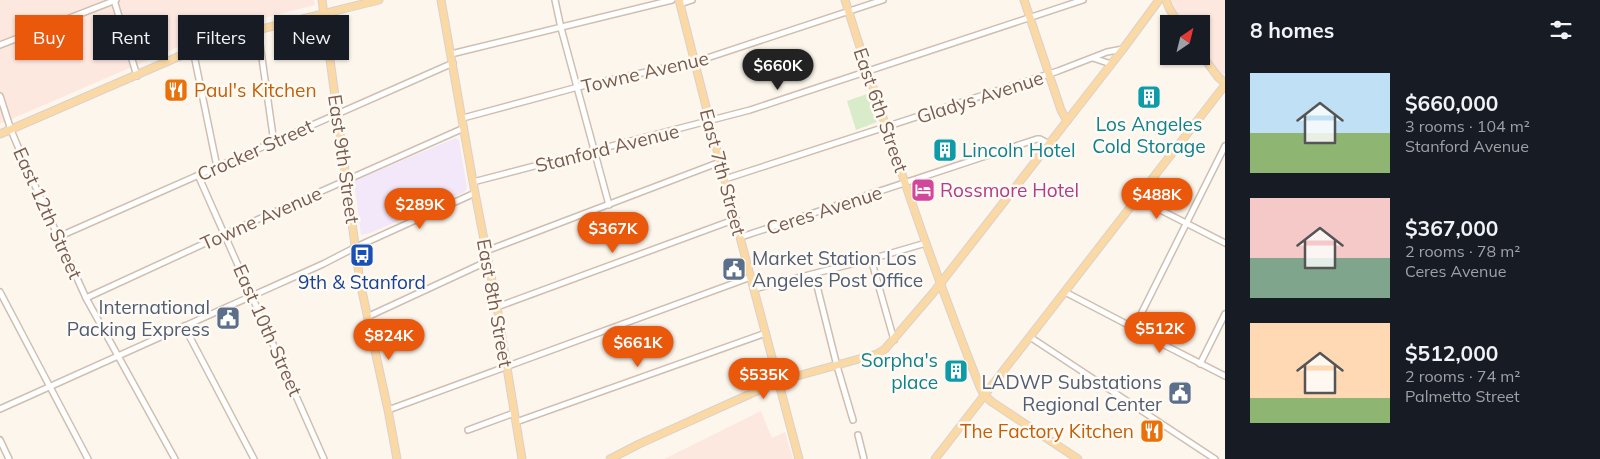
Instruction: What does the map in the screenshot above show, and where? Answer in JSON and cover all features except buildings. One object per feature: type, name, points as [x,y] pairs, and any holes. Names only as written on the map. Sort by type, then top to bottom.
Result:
[{"type":"main road","name":"East 9th Street","points":[[322,0],[360,282],[397,459]]},
{"type":"main road","points":[[264,28],[380,0]]},
{"type":"main road","name":"East 8th Street","points":[[441,0],[497,307],[522,459]]},
{"type":"main road","name":"East 6th Street","points":[[845,0],[940,284],[984,395],[1078,459]]},
{"type":"main road","points":[[1024,0],[1048,74],[1061,110],[1067,120]]},
{"type":"main road","points":[[610,459],[638,444],[779,381],[877,354],[885,349],[940,284],[1159,0]]},
{"type":"main road","points":[[1166,0],[1173,15]]},
{"type":"main road","name":"East 7th Street","points":[[679,2],[799,459]]},
{"type":"main road","points":[[0,134],[178,57]]},
{"type":"main road","points":[[935,459],[1225,84],[1209,65]]},
{"type":"street","points":[[0,45],[115,0],[137,76]]},
{"type":"street","points":[[555,0],[609,205]]},
{"type":"street","points":[[451,54],[672,0]]},
{"type":"street","points":[[679,2],[692,0]]},
{"type":"street","name":"Towne Avenue","points":[[463,118],[578,88],[694,61],[883,0]]},
{"type":"street","name":"Stanford Avenue","points":[[474,182],[710,122],[805,93],[867,70],[926,53],[1083,0]]},
{"type":"street","name":"Gladys Avenue","points":[[725,180],[1048,74],[1107,52],[1123,49]]},
{"type":"street","points":[[1092,58],[1111,64]]},
{"type":"street","points":[[195,60],[217,167]]},
{"type":"street","points":[[262,60],[274,143]]},
{"type":"street","name":"Crocker Street","points":[[58,237],[453,63]]},
{"type":"street","name":"East 12th Street","points":[[0,96],[11,130],[86,298],[175,459]]},
{"type":"street","name":"Towne Avenue","points":[[86,298],[464,128]]},
{"type":"street","name":"Ceres Avenue","points":[[741,237],[1037,139],[1049,144]]},
{"type":"street","points":[[1134,328],[1225,146]]},
{"type":"street","points":[[486,250],[720,162]]},
{"type":"street","name":"East 10th Street","points":[[198,175],[324,459]]},
{"type":"street","points":[[0,409],[323,264],[475,193]]},
{"type":"street","points":[[1138,198],[1225,243]]},
{"type":"street","name":"Ceres Avenue","points":[[497,307],[736,219]]},
{"type":"street","points":[[754,289],[926,243]]},
{"type":"street","points":[[871,259],[894,340]]},
{"type":"street","points":[[367,317],[488,261]]},
{"type":"street","points":[[814,274],[837,366],[853,420]]},
{"type":"street","points":[[388,410],[751,277]]},
{"type":"street","points":[[0,292],[88,459]]},
{"type":"street","points":[[1065,292],[1225,376]]},
{"type":"street","points":[[1200,364],[1225,314]]},
{"type":"street","points":[[184,326],[254,459]]},
{"type":"street","points":[[516,422],[766,332]]},
{"type":"street","points":[[1030,337],[1215,459]]},
{"type":"street","points":[[468,430],[514,412]]},
{"type":"street","points":[[858,435],[864,459]]},
{"type":"street","points":[[0,440],[9,459]]},
{"type":"shaded area","points":[[0,0],[314,0],[315,5],[264,18],[264,15],[178,15],[178,47],[168,51],[168,15],[93,15],[93,60],[148,60],[0,124]]},
{"type":"shaded area","points":[[1171,0],[1225,0],[1225,73],[1222,77],[1210,60],[1210,15],[1176,14]]},
{"type":"shaded area","points":[[455,138],[459,140],[467,187],[465,192],[370,233],[361,235],[354,181]]},
{"type":"shaded area","points":[[761,411],[772,438],[785,432],[793,459],[664,459]]},
{"type":"green space","points":[[867,94],[877,122],[856,130],[847,101]]},
{"type":"place","name":"Paul's Kitchen","points":[[176,90]]},
{"type":"place","name":"Los Angeles Cold Storage","points":[[1149,97]]},
{"type":"place","name":"Lincoln Hotel","points":[[945,150]]},
{"type":"place","name":"Rossmore Hotel","points":[[923,190]]},
{"type":"place","name":"9th & Stanford","points":[[362,255]]},
{"type":"place","name":"Market Station Los Angeles Post Office","points":[[734,269]]},
{"type":"place","name":"International Packing Express","points":[[228,318]]},
{"type":"place","name":"Sorpha's place","points":[[956,371]]},
{"type":"place","name":"LADWP Substations Regional Center","points":[[1180,393]]},
{"type":"place","name":"The Factory Kitchen","points":[[1152,431]]}]
